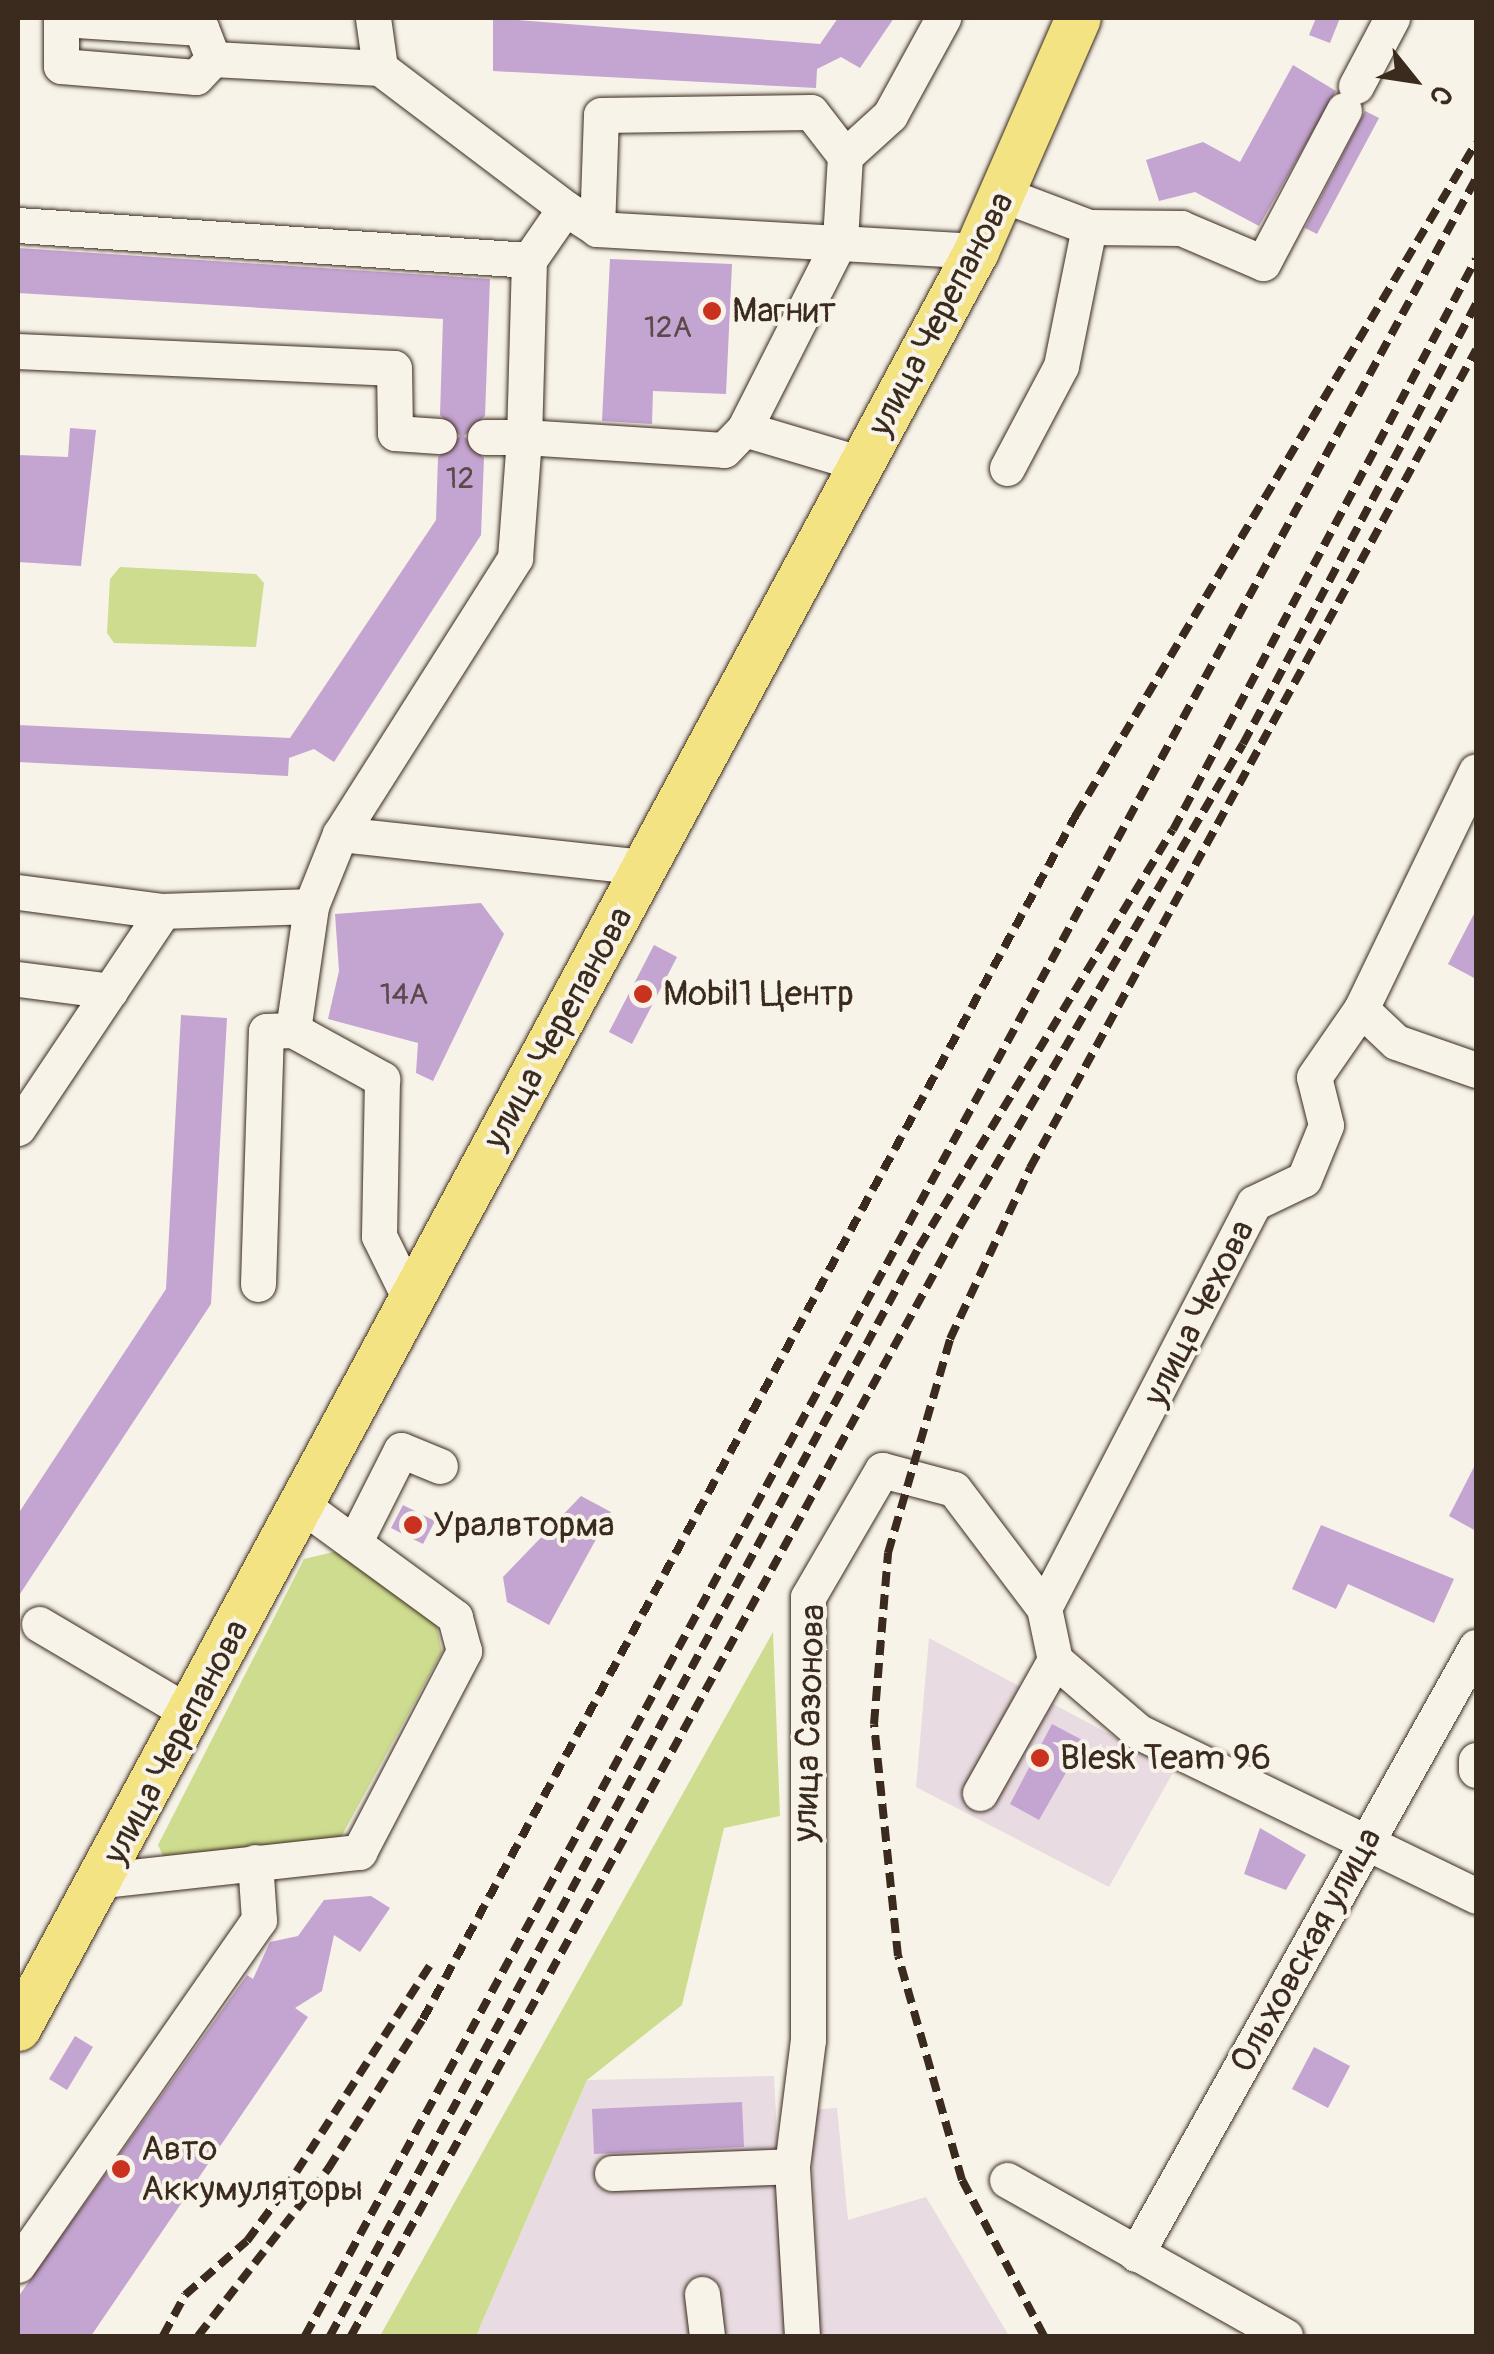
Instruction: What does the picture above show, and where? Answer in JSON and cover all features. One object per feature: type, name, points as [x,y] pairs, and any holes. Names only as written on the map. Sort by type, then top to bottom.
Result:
[{"type":"main road","name":"улица Черепанова","points":[[18,2028],[104,1880],[976,251],[1004,195],[1078,18]]},
{"type":"street","points":[[373,18],[380,68]]},
{"type":"street","points":[[845,156],[890,114],[942,18]]},
{"type":"street","points":[[1004,195],[1090,227],[1180,228],[1263,263],[1392,18]]},
{"type":"street","points":[[214,59],[380,68],[596,229],[840,240],[976,251]]},
{"type":"street","points":[[485,437],[724,450],[744,428],[840,240],[845,156],[811,112],[601,115],[596,229]]},
{"type":"street","points":[[293,1030],[311,906],[340,834],[515,558],[524,437],[529,260],[565,208]]},
{"type":"street","points":[[18,224],[529,260]]},
{"type":"street","points":[[1007,468],[1061,366],[1090,227]]},
{"type":"street","points":[[18,351],[394,368],[395,432],[439,436]]},
{"type":"street","points":[[744,428],[862,464]]},
{"type":"street","name":"улица Чехова","points":[[1044,1608],[1254,1204],[1304,1179],[1326,1126],[1314,1077],[1361,1009],[1476,771]]},
{"type":"street","points":[[340,834],[646,867]]},
{"type":"street","points":[[18,892],[163,911],[311,906]]},
{"type":"street","points":[[18,1128],[163,911]]},
{"type":"street","points":[[18,979],[110,990]]},
{"type":"street","points":[[1361,1009],[1396,1042],[1476,1070]]},
{"type":"street","points":[[258,1284],[266,1031],[293,1030],[382,1079],[379,1236],[410,1302]]},
{"type":"street","points":[[354,1543],[401,1450],[440,1466]]},
{"type":"street","name":"улица Сазонова","points":[[802,2336],[792,2166],[808,2040],[808,1598],[882,1470],[954,1489],[1044,1608],[1055,1660]]},
{"type":"street","points":[[104,1880],[359,1852],[464,1651],[455,1617],[302,1505]]},
{"type":"street","points":[[38,1624],[190,1714]]},
{"type":"street","name":"Ольховская улица","points":[[1136,2254],[1476,1647]]},
{"type":"street","points":[[980,1793],[1055,1660],[1139,1732],[1369,1838],[1476,1894]]},
{"type":"street","points":[[1476,1760],[1476,1770]]},
{"type":"street","points":[[18,2265],[259,1920],[255,1862]]},
{"type":"street","points":[[612,2173],[792,2166]]},
{"type":"street","points":[[1007,2180],[1285,2336]]},
{"type":"street","points":[[702,2294],[707,2336]]},
{"type":"shaded area","points":[[929,1638],[1175,1769],[1109,1887],[916,1787]]},
{"type":"shaded area","points":[[774,2076],[787,2336],[476,2336],[587,2080]]},
{"type":"shaded area","points":[[837,2108],[848,2220],[926,2197],[1009,2336],[820,2336],[810,2110]]},
{"type":"green space","points":[[120,567],[256,574],[264,583],[256,647],[114,643],[107,633],[110,579]]},
{"type":"green space","points":[[342,1550],[435,1619],[442,1652],[340,1839],[163,1856],[158,1845],[304,1559]]},
{"type":"green space","points":[[773,1632],[780,1816],[724,1828],[682,2005],[587,2080],[476,2336],[380,2336]]},
{"type":"building","points":[[493,18],[820,44],[838,18],[894,18],[860,68],[841,57],[817,69],[816,88],[493,71]]},
{"type":"building","points":[[1316,18],[1340,18],[1330,43],[1309,35]]},
{"type":"building","points":[[1293,65],[1336,91],[1259,226],[1195,192],[1159,201],[1146,160],[1203,142],[1240,162]]},
{"type":"building","points":[[1365,111],[1379,118],[1317,234],[1305,228]]},
{"type":"building","points":[[18,248],[490,279],[485,416],[464,436],[484,458],[481,535],[334,762],[314,749],[289,758],[288,776],[18,762],[18,725],[290,738],[436,520],[438,457],[460,436],[440,415],[443,319],[18,293]]},
{"type":"building","points":[[610,259],[732,264],[726,394],[653,391],[652,424],[602,421]]},
{"type":"building","points":[[70,428],[96,430],[81,566],[18,562],[18,455],[68,457]]},
{"type":"building","points":[[481,903],[504,934],[433,1081],[416,1073],[418,1043],[328,1019],[339,971],[335,914]]},
{"type":"building","points":[[1476,910],[1476,979],[1448,964]]},
{"type":"building","name":"Mobil1 Центр","points":[[654,945],[677,957],[632,1044],[609,1032]]},
{"type":"building","points":[[181,1015],[227,1018],[211,1304],[18,1597],[18,1514],[166,1289]]},
{"type":"building","points":[[1476,1463],[1476,1531],[1449,1516]]},
{"type":"building","points":[[581,1496],[611,1512],[549,1625],[507,1602],[503,1577]]},
{"type":"building","name":"Уралвторма","points":[[403,1505],[435,1521],[423,1544],[391,1528]]},
{"type":"building","points":[[1321,1525],[1454,1579],[1434,1623],[1348,1584],[1336,1609],[1292,1589]]},
{"type":"building","points":[[1052,1724],[1084,1741],[1039,1820],[1010,1804]]},
{"type":"building","points":[[1260,1828],[1306,1855],[1286,1890],[1244,1874]]},
{"type":"building","points":[[371,1896],[390,1908],[360,1952],[334,1935],[322,1991],[295,2008],[308,2017],[91,2336],[18,2336],[18,2297],[247,1975],[253,1979],[270,1942],[298,1936],[324,1900]]},
{"type":"building","points":[[75,2036],[93,2047],[67,2090],[49,2079]]},
{"type":"building","points":[[1314,2047],[1350,2066],[1328,2108],[1292,2089]]},
{"type":"building","points":[[742,2102],[744,2147],[594,2154],[592,2109]]},
{"type":"railway","points":[[198,2336],[328,2169],[423,2019],[1076,815],[1476,143]]},
{"type":"railway","points":[[305,2336],[1476,178]]},
{"type":"railway","points":[[330,2336],[919,1247],[1173,830],[1476,259]]},
{"type":"railway","points":[[351,2336],[959,1228],[1243,744],[1476,304]]},
{"type":"railway","points":[[1044,2336],[962,2180],[898,1956],[874,1724],[888,1553],[950,1339],[1030,1168],[1476,350]]},
{"type":"railway","points":[[163,2336],[185,2295],[247,2241],[284,2191],[433,1961]]},
{"type":"place","name":"Магнит","points":[[712,311]]},
{"type":"place","name":"Mobil1 Центр","points":[[643,994]]},
{"type":"place","name":"Уралвторма","points":[[413,1525]]},
{"type":"place","name":"Blesk Team 96","points":[[1040,1758]]},
{"type":"place","name":"Авто Аккумуляторы","points":[[121,2169]]}]
